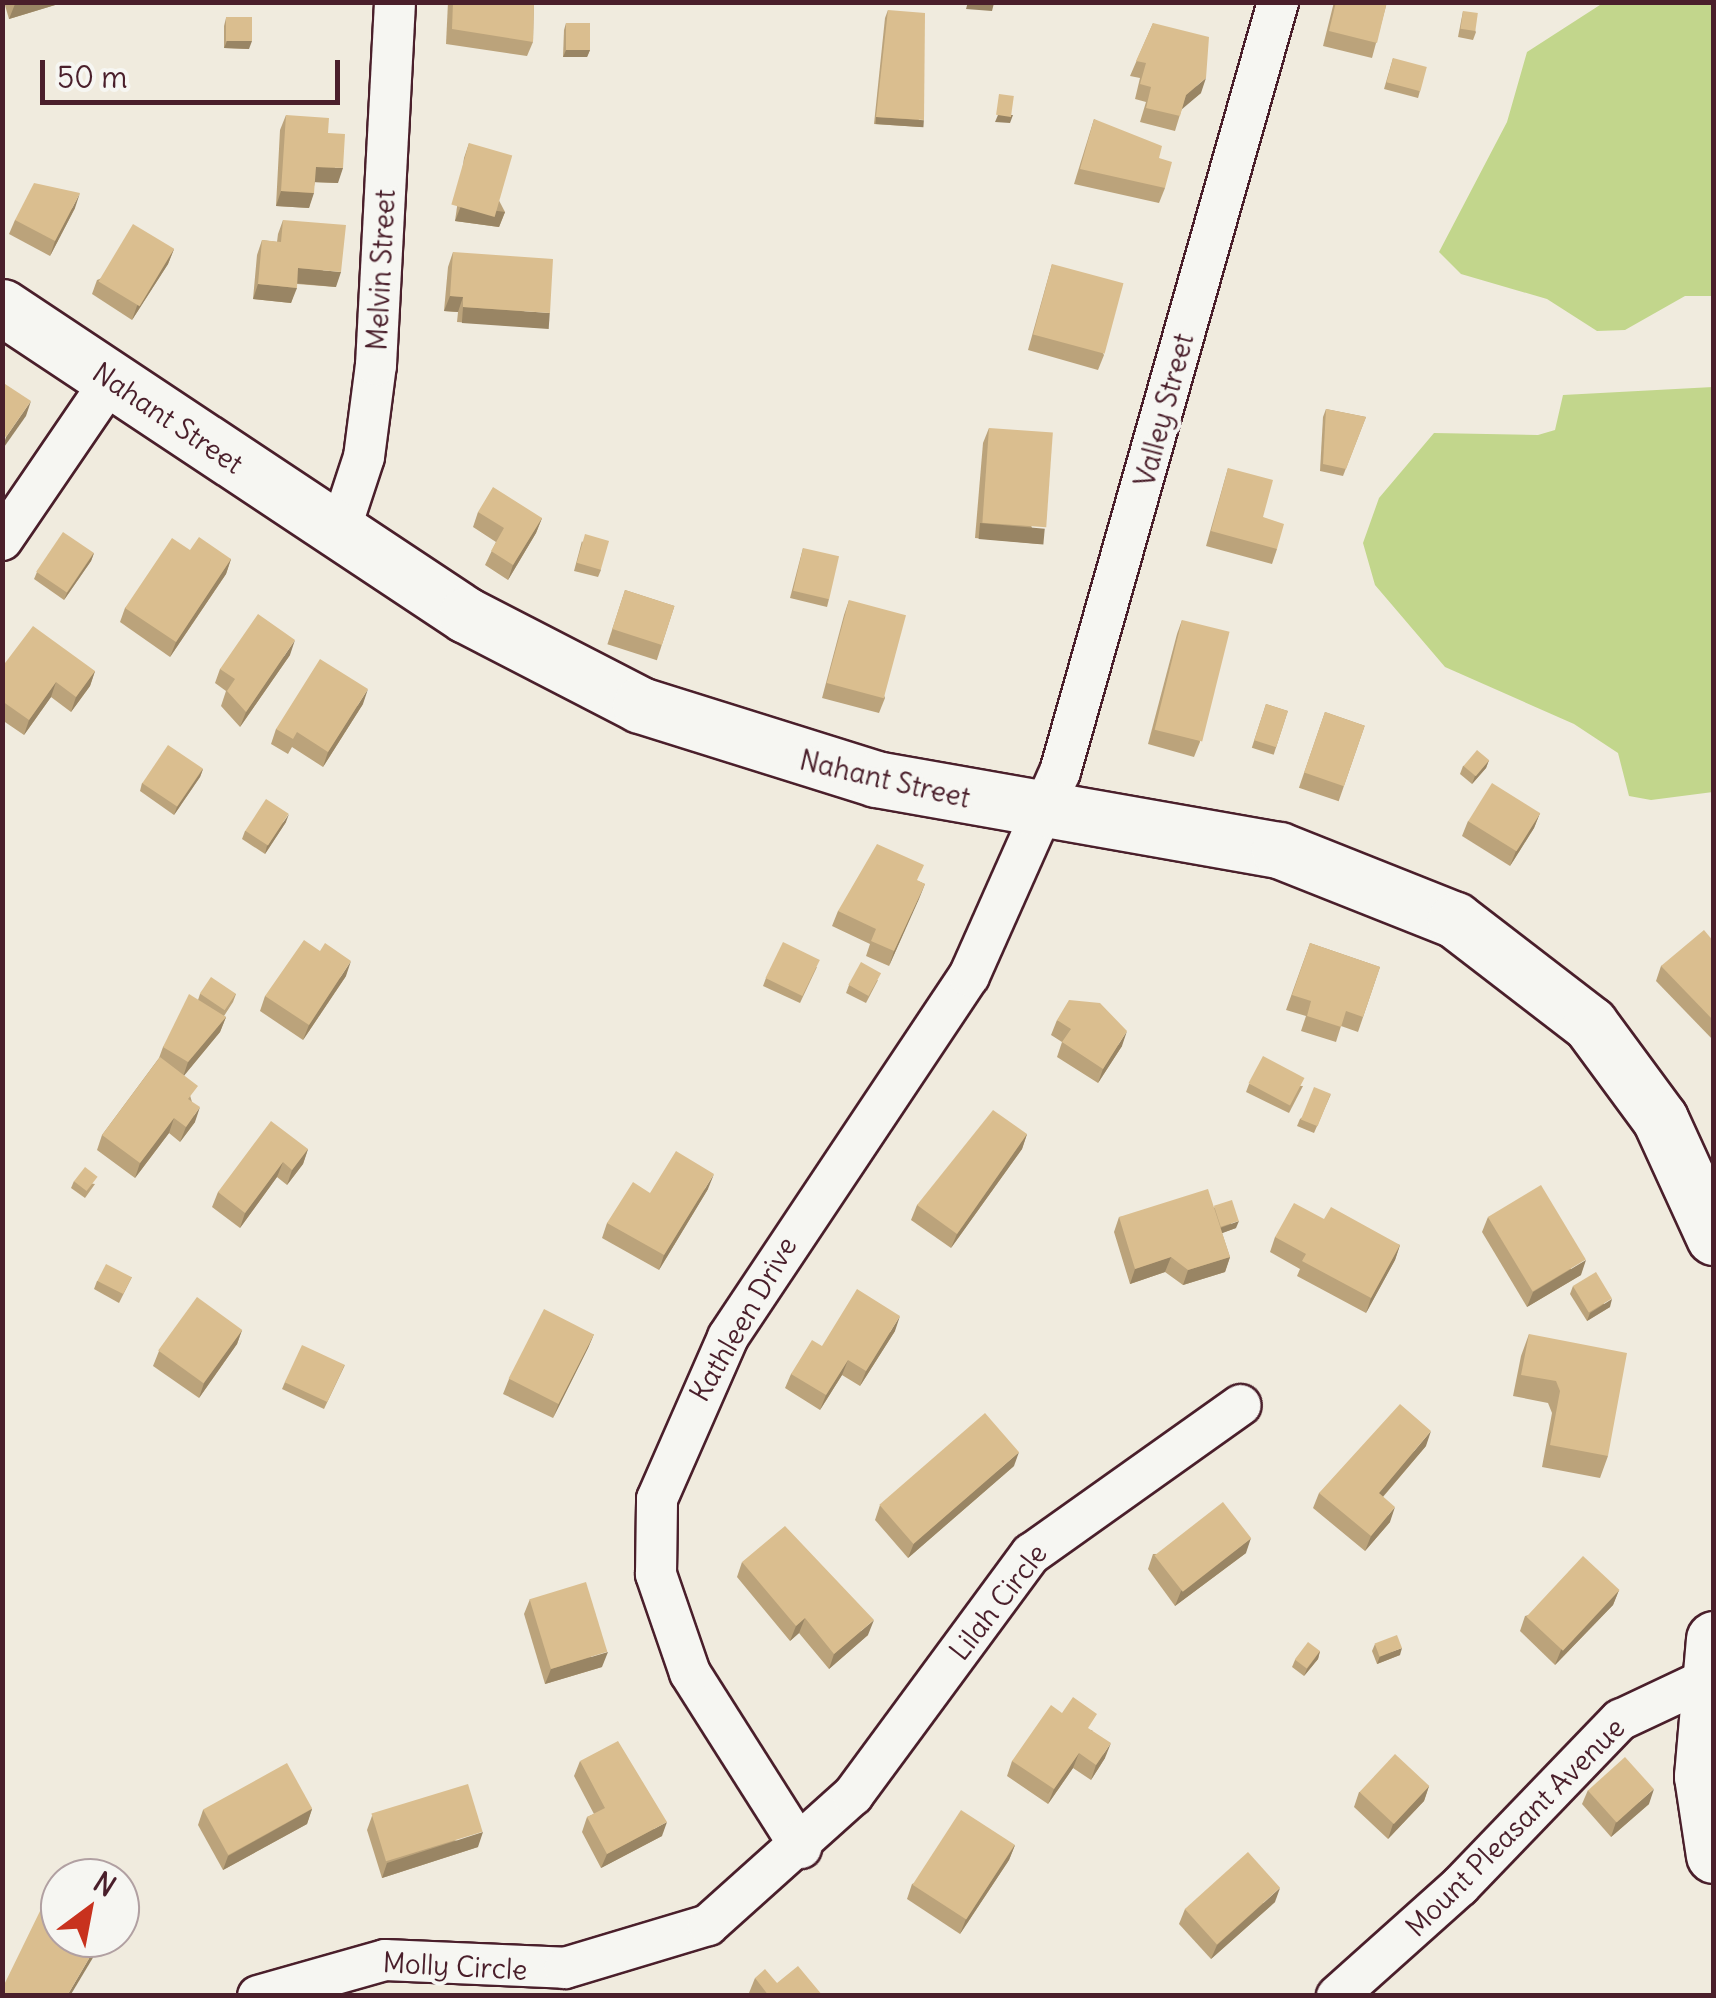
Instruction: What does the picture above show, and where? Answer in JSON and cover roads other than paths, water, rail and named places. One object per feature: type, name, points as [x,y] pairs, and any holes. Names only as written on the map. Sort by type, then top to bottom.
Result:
[{"type":"main road","name":"Nahant Street","points":[[2,307],[339,533],[496,632],[640,705],[792,758],[1042,814],[1280,850],[1455,920],[1551,988],[1601,1038],[1660,1119],[1714,1236]]},
{"type":"main road","points":[[1710,1659],[1702,1776],[1714,1855]]},
{"type":"street","name":"Melvin Street","points":[[339,533],[364,457],[376,365],[395,2]]},
{"type":"street","name":"Valley Street","points":[[1042,814],[1106,629],[1278,2]]},
{"type":"street","points":[[2,540],[111,380]]},
{"type":"street","name":"Kathleen Drive","points":[[801,1848],[690,1673],[656,1574],[657,1500],[728,1337],[968,976],[1042,814]]},
{"type":"street","name":"Lilah Circle","points":[[801,1848],[889,1750],[1031,1554],[1241,1405]]},
{"type":"street","name":"Mount Pleasant Avenue","points":[[1337,1996],[1460,1886],[1610,1729],[1710,1659]]},
{"type":"street","name":"Molly Circle","points":[[258,1996],[385,1960],[518,1972],[615,1960],[708,1925],[801,1848]]}]
